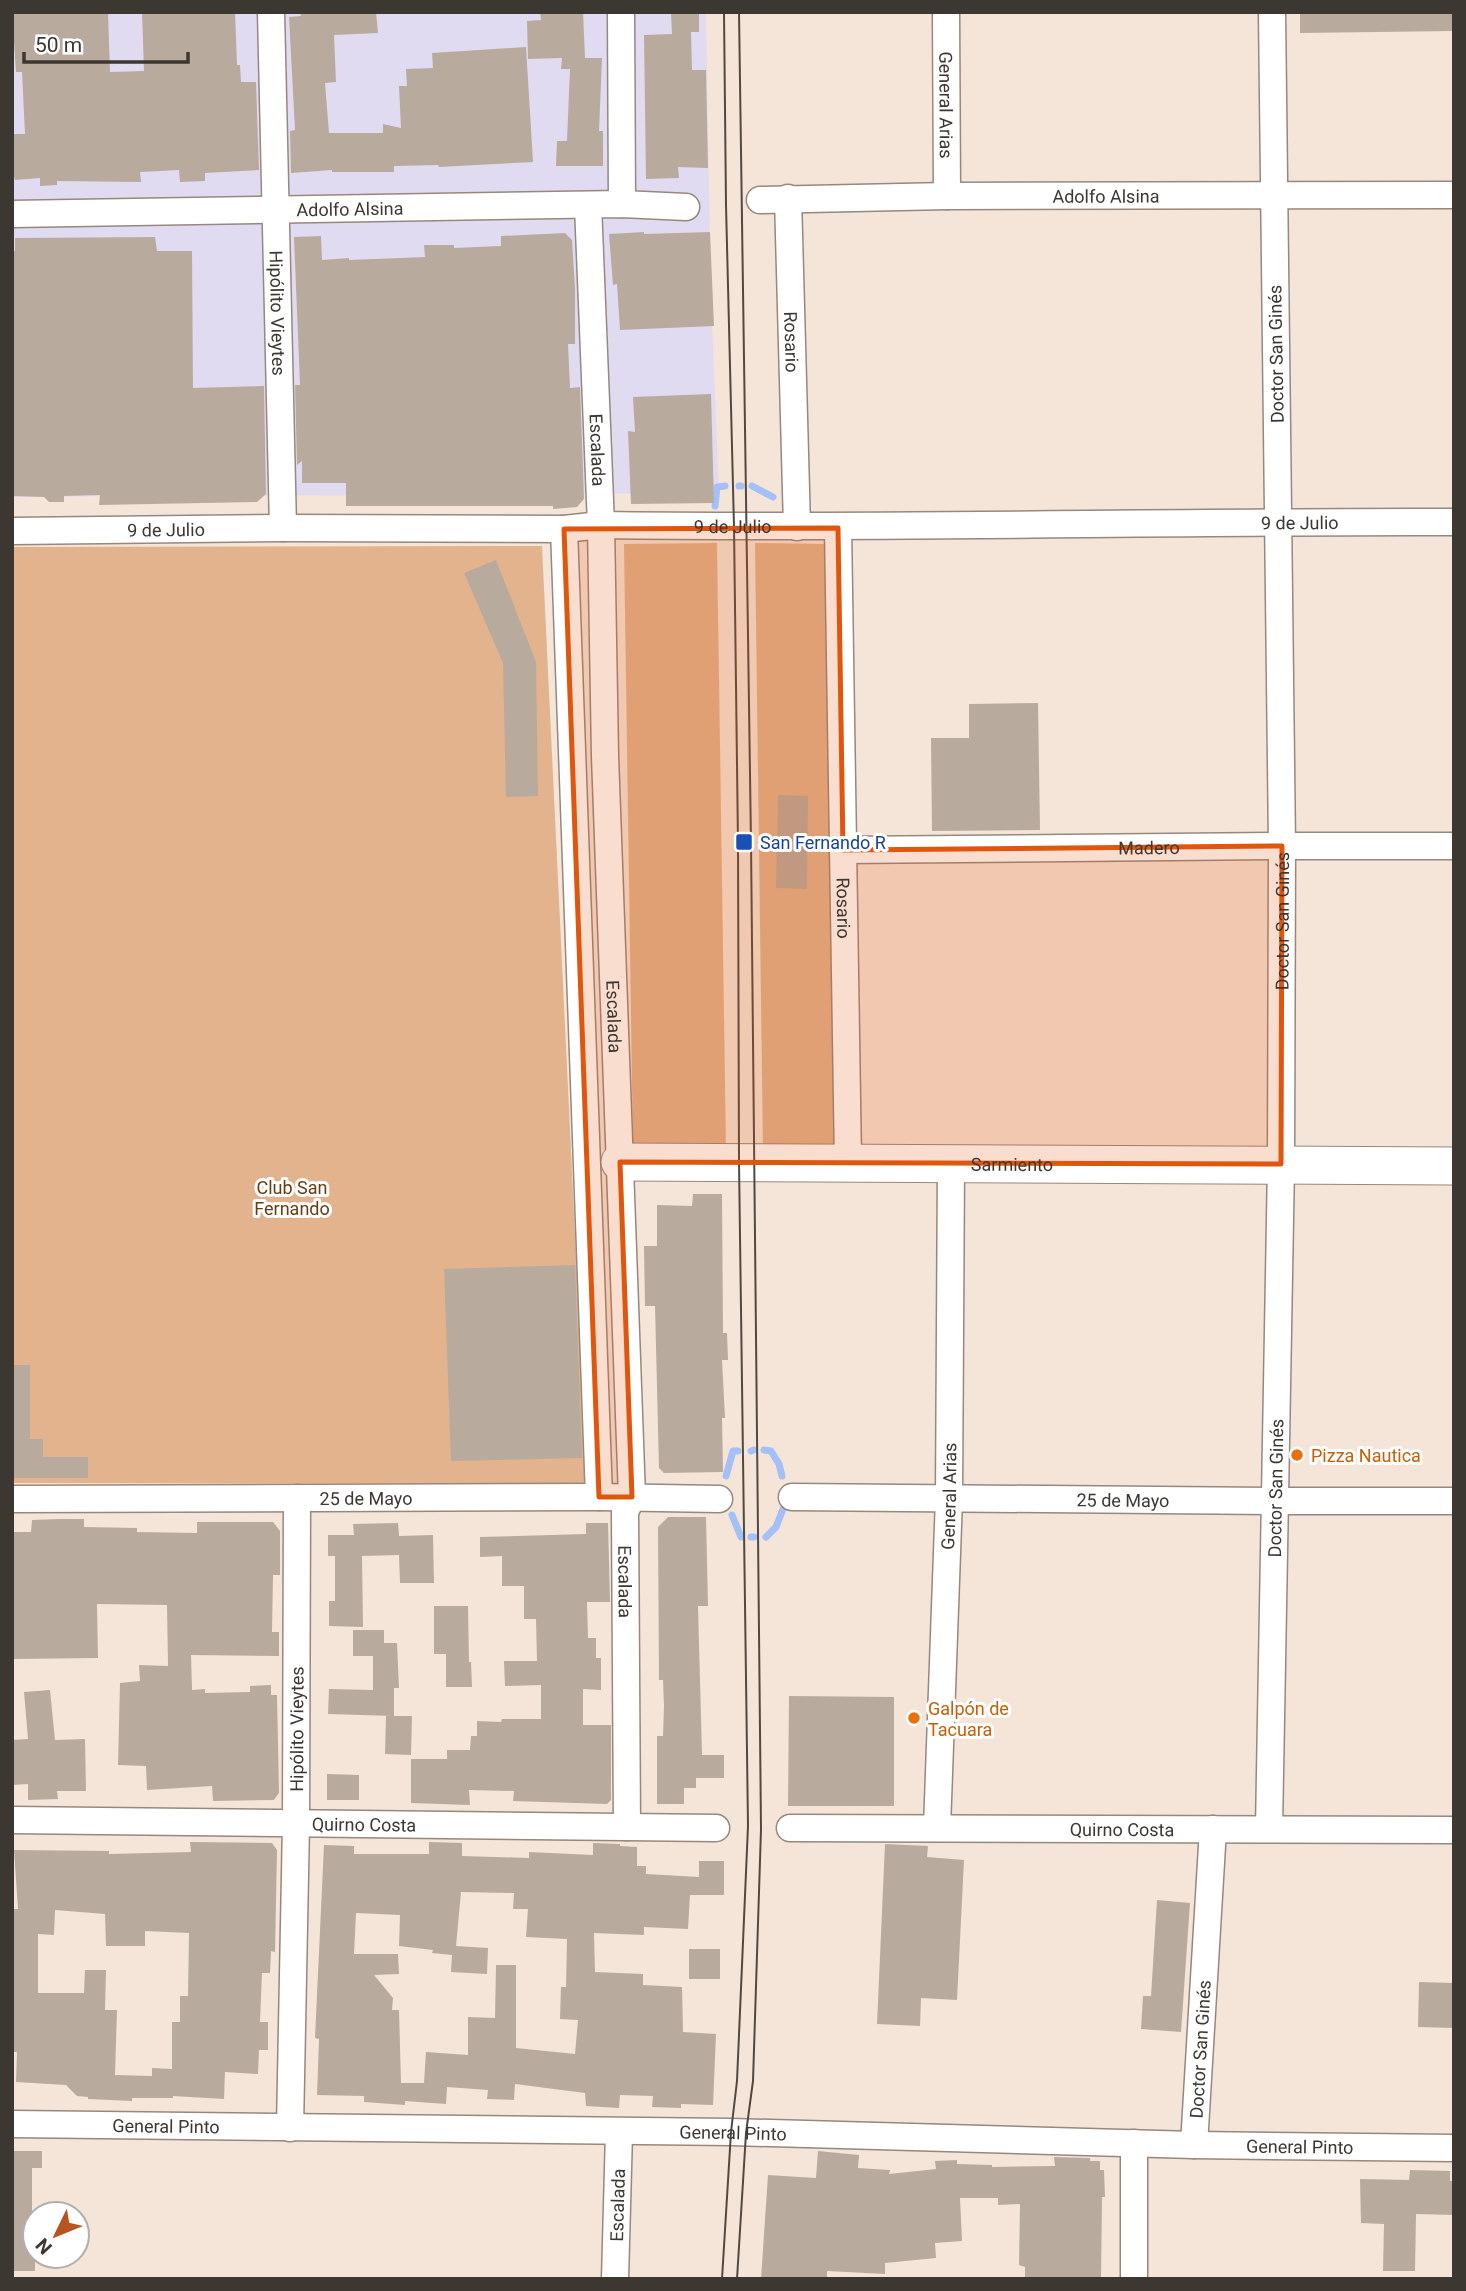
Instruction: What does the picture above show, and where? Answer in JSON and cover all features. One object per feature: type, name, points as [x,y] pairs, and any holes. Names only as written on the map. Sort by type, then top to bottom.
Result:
[{"type":"street","name":"Hipólito Vieytes","points":[[271,12],[283,528]]},
{"type":"street","points":[[621,12],[622,204]]},
{"type":"street","name":"General Arias","points":[[946,12],[947,196]]},
{"type":"street","name":"Doctor San Ginés","points":[[1269,1829],[1281,1164],[1282,846],[1272,12]]},
{"type":"street","name":"Adolfo Alsina","points":[[760,200],[947,196],[1454,195]]},
{"type":"street","name":"Rosario","points":[[788,198],[797,527]]},
{"type":"street","name":"Adolfo Alsina","points":[[12,214],[622,204],[686,207]]},
{"type":"street","name":"Escalada","points":[[588,205],[601,525],[605,756],[593,1162],[632,1497],[625,1513],[627,1828]]},
{"type":"street","name":"9 de Julio","points":[[12,531],[564,529],[601,525],[838,527],[1279,521],[1454,522]]},
{"type":"street","name":"Rosario","points":[[838,527],[848,1163]]},
{"type":"street","name":"Escalada","points":[[564,529],[593,1162],[599,1497]]},
{"type":"street","name":"Madero","points":[[843,850],[1454,846]]},
{"type":"street","name":"Sarmiento","points":[[593,1162],[1454,1166]]},
{"type":"street","name":"General Arias","points":[[937,1828],[949,1498],[951,1163]]},
{"type":"street","name":"Hipólito Vieytes","points":[[289,2128],[296,1824],[297,1497]]},
{"type":"street","name":"25 de Mayo","points":[[792,1497],[1454,1501]]},
{"type":"street","name":"25 de Mayo","points":[[12,1499],[719,1499]]},
{"type":"street","name":"Quirno Costa","points":[[12,1821],[716,1828]]},
{"type":"street","name":"Quirno Costa","points":[[790,1828],[1454,1830]]},
{"type":"street","name":"Doctor San Ginés","points":[[1194,2145],[1213,1829]]},
{"type":"street","name":"General Pinto","points":[[12,2124],[731,2132],[1134,2144],[1454,2148]]},
{"type":"street","name":"Escalada","points":[[615,2279],[619,2132]]},
{"type":"street","points":[[1134,2144],[1134,2279]]},
{"type":"highlighted area","points":[[838,528],[843,850],[1282,846],[1281,1164],[620,1162],[632,1497],[599,1497],[564,529]]},
{"type":"shaded area","points":[[12,12],[706,12],[711,293],[719,493],[12,497]]},
{"type":"green space","points":[[717,543],[726,1150],[633,1151],[624,544]]},
{"type":"green space","points":[[755,543],[827,544],[837,1151],[763,1152]]},
{"type":"green space","name":"Club San Fernando","points":[[542,546],[587,1484],[12,1483],[12,547]]},
{"type":"building","points":[[12,12],[108,12],[110,72],[144,71],[142,12],[235,12],[237,65],[240,65],[241,82],[256,82],[259,170],[205,173],[205,181],[180,182],[179,170],[140,172],[141,182],[57,181],[57,185],[40,186],[40,178],[15,180],[12,170],[12,134],[25,134],[22,72],[16,72]]},
{"type":"building","points":[[300,12],[376,12],[378,33],[334,35],[336,82],[325,83],[329,133],[383,133],[383,124],[401,128],[399,86],[407,86],[406,69],[433,68],[432,53],[526,47],[533,162],[439,167],[394,166],[394,172],[332,170],[291,173],[290,131],[295,130],[289,17],[301,16]]},
{"type":"building","points":[[540,12],[583,12],[585,58],[602,58],[599,131],[603,131],[603,166],[556,166],[557,141],[567,141],[570,69],[561,69],[562,58],[528,59],[527,21],[541,20]]},
{"type":"building","points":[[671,12],[699,12],[699,32],[691,32],[692,70],[706,70],[708,168],[678,167],[679,178],[646,179],[644,35],[672,34]]},
{"type":"building","points":[[1300,12],[1454,12],[1454,31],[1300,33]]},
{"type":"building","points":[[710,232],[714,326],[620,330],[617,284],[613,285],[609,234]]},
{"type":"building","points":[[565,233],[572,240],[575,289],[575,344],[568,344],[570,388],[580,387],[584,499],[577,507],[553,509],[553,506],[346,506],[346,483],[302,483],[302,461],[297,465],[295,385],[300,385],[294,237],[321,236],[322,260],[349,260],[425,257],[424,245],[454,245],[454,248],[501,246],[501,236]]},
{"type":"building","points":[[155,237],[157,251],[192,251],[193,388],[264,386],[266,494],[257,502],[99,505],[100,495],[64,496],[64,502],[49,502],[44,497],[12,496],[12,251],[15,251],[15,238]]},
{"type":"building","points":[[711,394],[714,503],[631,504],[628,431],[635,432],[633,397]]},
{"type":"building","points":[[496,560],[536,662],[538,796],[506,797],[503,663],[464,573]]},
{"type":"building","points":[[1038,703],[1040,830],[932,831],[931,738],[969,738],[969,704]]},
{"type":"building","points":[[778,795],[808,796],[807,889],[776,888]]},
{"type":"building","points":[[693,1194],[722,1194],[723,1333],[727,1333],[728,1360],[722,1360],[725,1418],[722,1418],[723,1472],[664,1473],[659,1468],[655,1306],[645,1306],[644,1246],[657,1246],[657,1205],[692,1206]]},
{"type":"building","points":[[575,1265],[582,1458],[451,1461],[444,1269]]},
{"type":"building","points":[[12,1365],[30,1365],[30,1439],[43,1439],[43,1457],[88,1457],[88,1478],[12,1478]]},
{"type":"building","points":[[668,1517],[706,1517],[708,1606],[698,1606],[702,1755],[724,1755],[724,1778],[696,1778],[696,1788],[684,1788],[684,1804],[657,1804],[657,1736],[663,1736],[664,1706],[663,1680],[659,1680],[658,1527]]},
{"type":"building","points":[[84,1519],[84,1527],[137,1528],[137,1532],[197,1533],[197,1522],[273,1522],[280,1531],[280,1575],[273,1575],[272,1632],[279,1632],[279,1656],[191,1655],[192,1690],[205,1689],[205,1693],[250,1692],[250,1686],[271,1685],[271,1695],[277,1695],[279,1793],[274,1800],[213,1801],[212,1786],[147,1790],[146,1766],[118,1765],[120,1683],[140,1681],[139,1665],[168,1666],[167,1605],[97,1604],[98,1658],[12,1659],[12,1532],[31,1532],[32,1520]]},
{"type":"building","points":[[398,1523],[399,1536],[433,1535],[434,1583],[400,1583],[399,1555],[362,1556],[363,1627],[329,1626],[329,1601],[335,1601],[335,1556],[328,1556],[328,1535],[354,1535],[353,1524]]},
{"type":"building","points":[[586,1523],[608,1523],[610,1602],[587,1602],[588,1638],[596,1638],[596,1658],[601,1658],[601,1690],[583,1689],[583,1725],[611,1725],[611,1800],[607,1804],[513,1801],[514,1791],[469,1790],[470,1805],[411,1803],[411,1759],[447,1759],[447,1750],[470,1750],[471,1736],[477,1736],[477,1721],[541,1719],[541,1685],[505,1686],[504,1661],[537,1661],[536,1619],[524,1619],[524,1586],[502,1586],[502,1556],[480,1557],[480,1537],[586,1534]]},
{"type":"building","points":[[434,1606],[468,1606],[472,1687],[446,1687],[446,1654],[434,1654]]},
{"type":"building","points":[[353,1630],[384,1630],[384,1643],[397,1643],[399,1688],[394,1688],[394,1716],[328,1714],[329,1689],[373,1690],[373,1656],[353,1656]]},
{"type":"building","points":[[50,1690],[55,1740],[85,1739],[86,1791],[57,1791],[58,1799],[28,1800],[28,1784],[12,1785],[12,1740],[28,1739],[24,1692]]},
{"type":"building","points":[[789,1696],[894,1697],[894,1806],[788,1806]]},
{"type":"building","points":[[386,1716],[412,1716],[411,1755],[385,1754]]},
{"type":"building","points":[[327,1774],[359,1775],[359,1800],[327,1800]]},
{"type":"building","points":[[190,1842],[272,1843],[277,1850],[275,1952],[271,1951],[270,1973],[262,1973],[260,2022],[268,2022],[268,2050],[259,2050],[258,2074],[225,2072],[224,2099],[173,2096],[132,2098],[132,2101],[88,2099],[77,2096],[66,2085],[16,2082],[17,2052],[12,2052],[12,1909],[18,1909],[14,1850],[109,1851],[109,1854],[191,1852]],"holes":[[[55,1910],[105,1914],[106,1946],[145,1946],[145,1931],[189,1933],[188,1996],[180,1996],[180,2022],[172,2022],[172,2069],[152,2068],[152,2076],[115,2075],[117,2010],[105,2010],[106,1970],[85,1970],[84,1993],[38,1993],[38,1934],[54,1935]]]},
{"type":"building","points":[[429,1842],[462,1843],[462,1856],[529,1858],[529,1852],[593,1855],[593,1843],[620,1844],[637,1847],[637,1866],[646,1866],[646,1874],[699,1877],[699,1861],[724,1861],[724,1895],[690,1895],[688,1929],[644,1927],[644,1935],[594,1933],[595,1972],[643,1974],[643,1985],[682,1987],[683,2032],[716,2034],[713,2105],[652,2107],[653,2096],[620,2095],[619,2108],[586,2106],[585,2093],[515,2084],[514,2100],[487,2099],[488,2090],[447,2087],[446,2104],[405,2101],[405,2105],[364,2102],[364,2096],[317,2095],[319,2039],[315,2038],[324,1845],[354,1846],[354,1854],[429,1854]],"holes":[[[461,1892],[514,1893],[513,1909],[528,1909],[526,1937],[567,1939],[566,1987],[561,1987],[560,2019],[578,2020],[575,2054],[516,2048],[516,1965],[496,1965],[495,2018],[468,2017],[468,2055],[426,2052],[424,2083],[401,2083],[399,2010],[392,2010],[393,1998],[374,1975],[399,1974],[398,1954],[354,1954],[356,1913],[400,1915],[399,1946],[452,1955],[451,1972],[487,1974],[488,1948],[456,1946]]]},
{"type":"building","points":[[885,1844],[928,1846],[927,1857],[964,1860],[957,2000],[921,1998],[920,2026],[877,2024]]},
{"type":"building","points":[[1157,1900],[1190,1903],[1181,2032],[1141,2029],[1143,1996],[1151,1996]]},
{"type":"building","points":[[689,1949],[720,1949],[720,1979],[689,1979]]},
{"type":"building","points":[[1419,1982],[1454,1983],[1454,2028],[1418,2027]]},
{"type":"building","points":[[12,2151],[42,2151],[42,2168],[32,2168],[32,2200],[21,2200],[21,2270],[35,2271],[12,2271]]},
{"type":"building","points":[[818,2151],[859,2155],[858,2168],[890,2170],[889,2174],[936,2169],[935,2161],[957,2160],[957,2164],[992,2167],[1055,2166],[1054,2157],[1090,2158],[1090,2161],[1100,2161],[1100,2170],[1104,2170],[1105,2197],[1102,2197],[1101,2279],[1025,2279],[1025,2267],[1019,2265],[1020,2204],[998,2205],[998,2198],[960,2198],[962,2241],[935,2243],[936,2258],[885,2263],[885,2274],[827,2271],[827,2279],[761,2279],[768,2175],[816,2178]]},
{"type":"building","points":[[1410,2170],[1450,2171],[1450,2181],[1454,2181],[1454,2215],[1416,2214],[1415,2271],[1383,2271],[1384,2224],[1361,2223],[1360,2179],[1409,2180]]},
{"type":"waterway","points":[[715,506],[717,487],[725,486]]},
{"type":"waterway","points":[[752,486],[773,497]]},
{"type":"waterway","points":[[764,1450],[771,1451],[782,1476]]},
{"type":"waterway","points":[[726,1476],[733,1451],[738,1451]]},
{"type":"waterway","points":[[766,1537],[776,1527],[783,1509]]},
{"type":"waterway","points":[[732,1515],[741,1537]]},
{"type":"tram line","points":[[722,2279],[731,2132],[737,2081],[748,1826],[734,527],[724,12]]},
{"type":"tram line","points":[[737,2279],[746,2133],[753,2081],[761,1829],[739,12]]},
{"type":"place","name":"San Fernando R","points":[[744,842]]},
{"type":"place","name":"Pizza Nautica","points":[[1297,1455]]},
{"type":"place","name":"Galpón de Tacuara","points":[[914,1718]]}]
